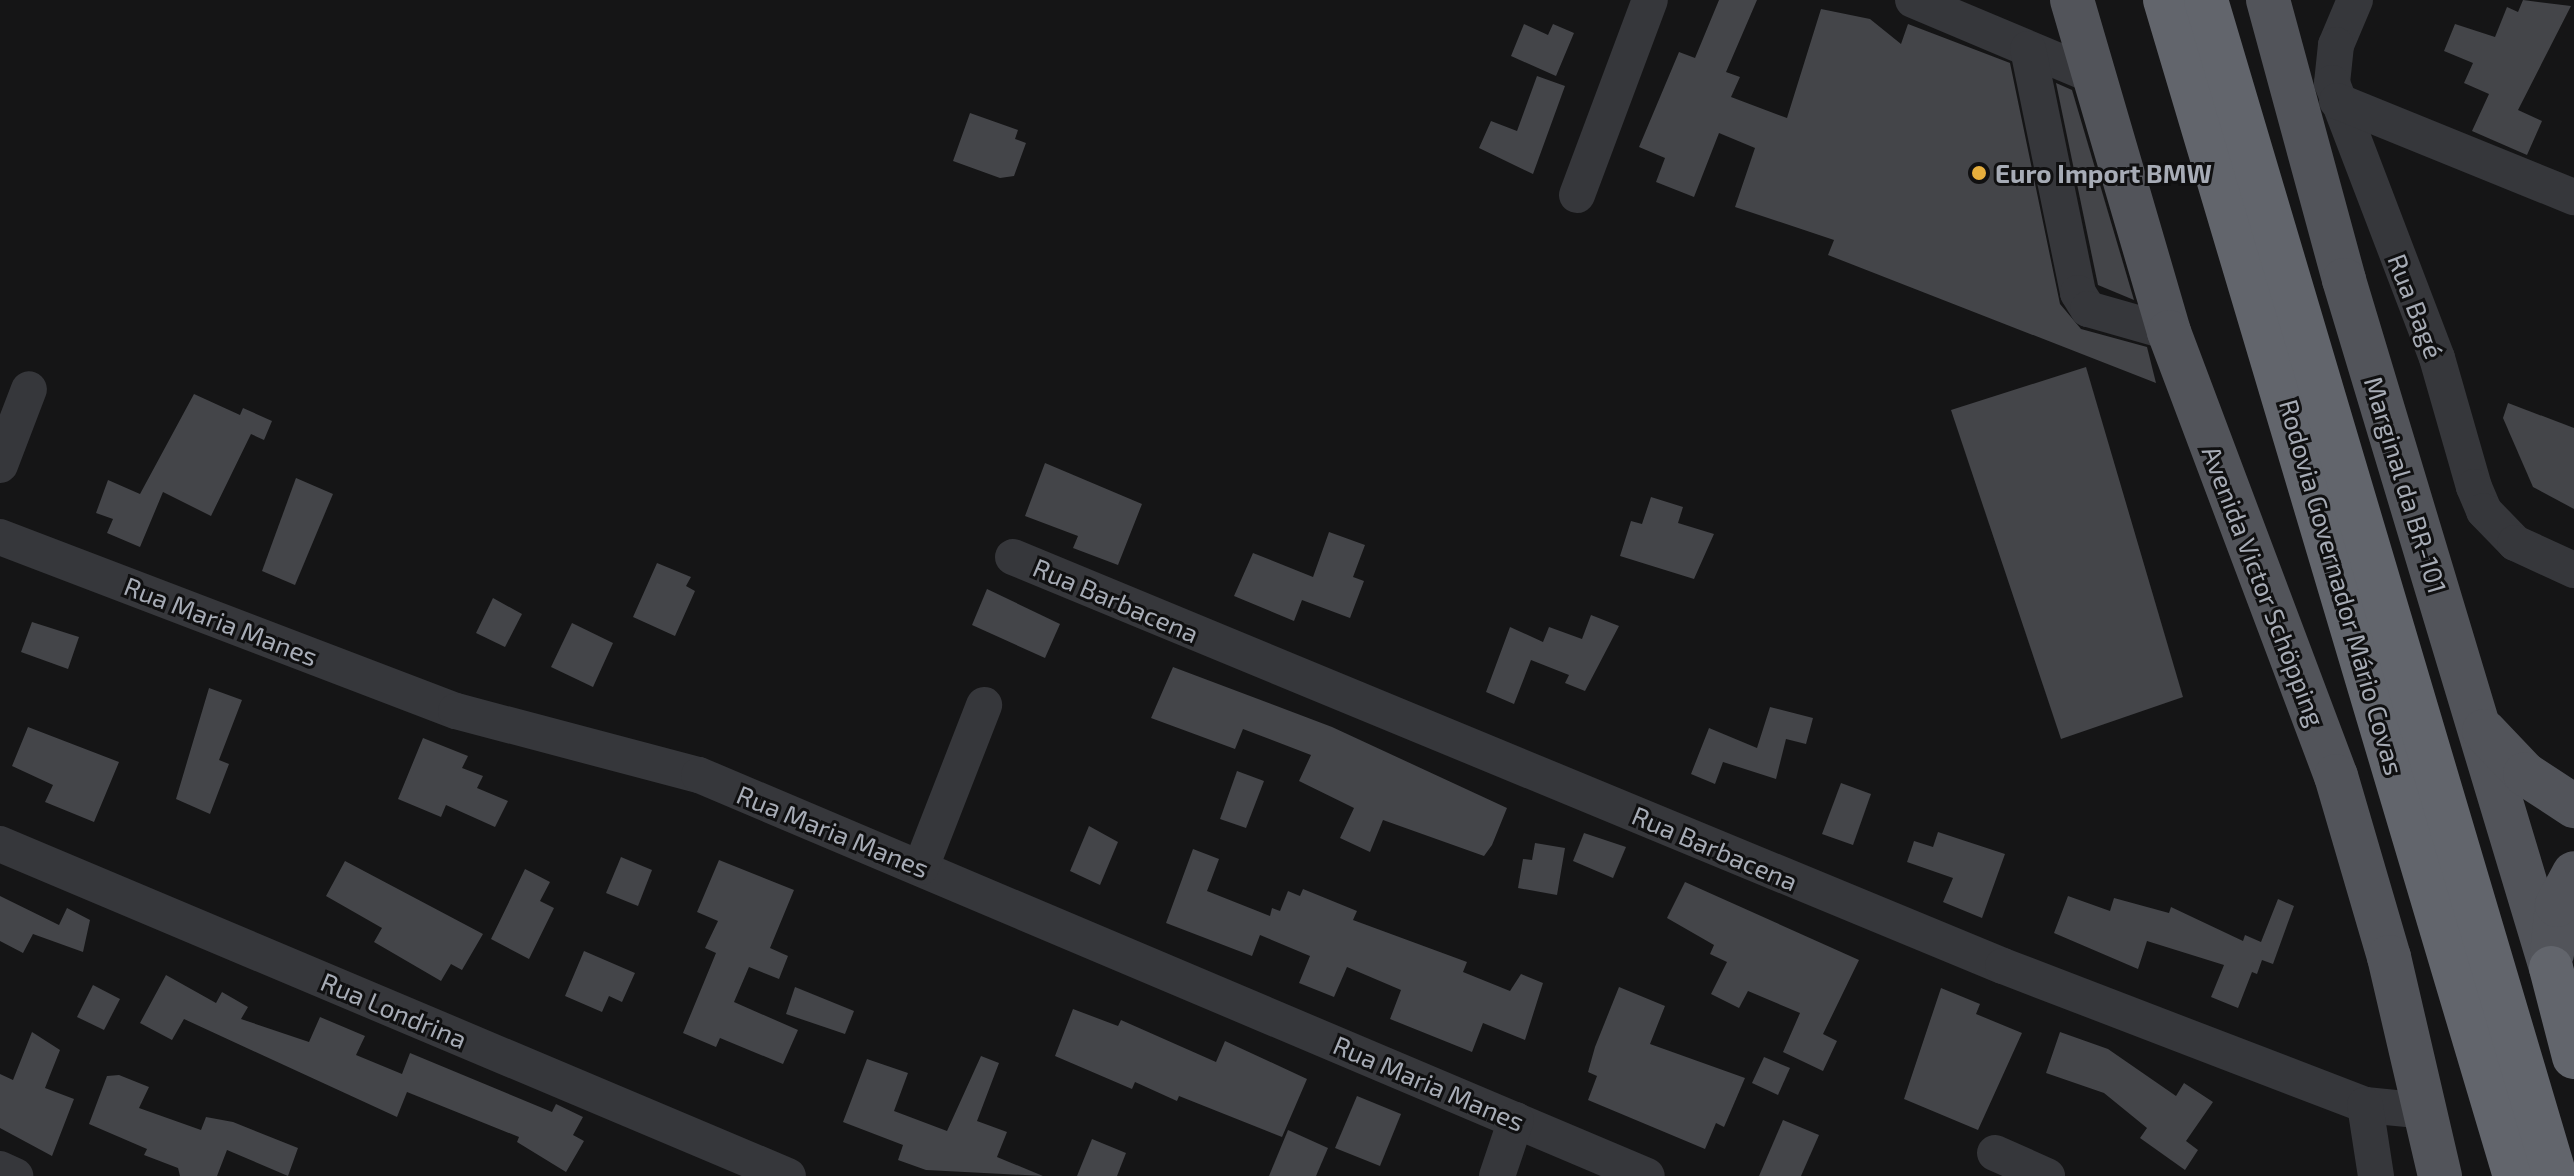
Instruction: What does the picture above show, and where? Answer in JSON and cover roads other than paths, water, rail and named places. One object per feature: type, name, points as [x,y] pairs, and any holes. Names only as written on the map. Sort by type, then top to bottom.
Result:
[{"type":"highway","points":[[2134,0],[2223,124]]},
{"type":"highway","name":"Rodovia Governador Mário Covas","points":[[2165,0],[2223,124],[2555,1176]]},
{"type":"highway","name":"Rodovia Governador Mário Covas","points":[[2206,0],[2223,124],[2515,1176]]},
{"type":"highway","points":[[2220,0],[2223,124]]},
{"type":"highway","points":[[2551,968],[2574,1057]]},
{"type":"main road","name":"Avenida Victor Schöpping","points":[[2072,0],[2169,332],[2336,776],[2426,1111],[2440,1176]]},
{"type":"main road","name":"Marginal da BR-101","points":[[2268,0],[2344,280],[2551,968]]},
{"type":"main road","points":[[2478,724],[2525,774],[2574,806]]},
{"type":"main road","points":[[2551,968],[2557,905],[2574,873]]},
{"type":"street","points":[[1577,195],[1650,0]]},
{"type":"street","points":[[1913,0],[2094,76]]},
{"type":"street","name":"Rua Bagé","points":[[2355,0],[2331,64],[2337,101],[2437,358],[2484,511],[2515,543],[2574,570]]},
{"type":"street","points":[[2028,49],[2078,293],[2088,309],[2169,332]]},
{"type":"street","points":[[2337,101],[2574,197]]},
{"type":"street","points":[[0,465],[29,389]]},
{"type":"street","name":"Rua Maria Manes","points":[[0,537],[456,711],[699,775],[1647,1176]]},
{"type":"street","name":"Rua Barbacena","points":[[1013,557],[1911,930],[2365,1105],[2426,1111]]},
{"type":"street","points":[[921,867],[984,705]]},
{"type":"street","name":"Rua Londrina","points":[[0,844],[788,1176]]},
{"type":"street","points":[[2365,1105],[2376,1176]]},
{"type":"street","points":[[1497,1176],[1516,1120]]},
{"type":"street","points":[[1995,1153],[2047,1176]]},
{"type":"street","points":[[0,1169],[15,1176]]},
{"type":"place","name":"Euro Import BMW","points":[[1979,173]]}]
